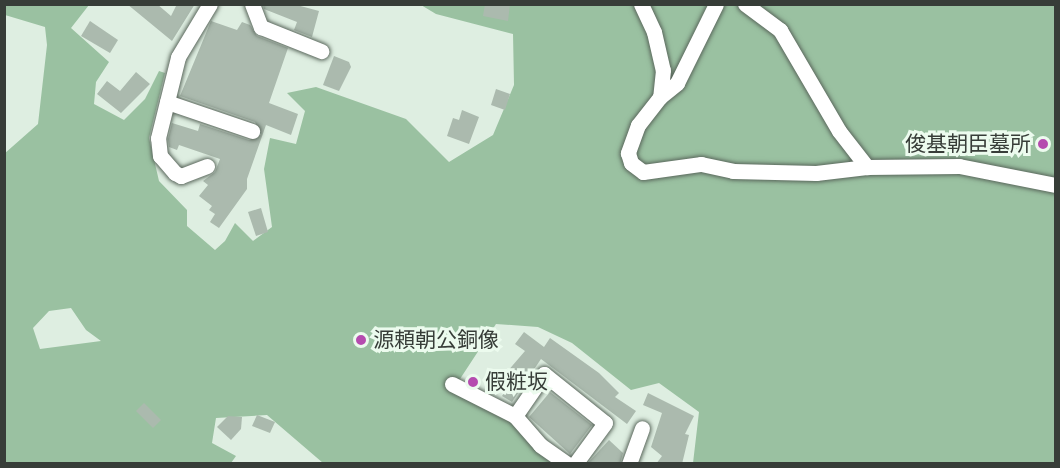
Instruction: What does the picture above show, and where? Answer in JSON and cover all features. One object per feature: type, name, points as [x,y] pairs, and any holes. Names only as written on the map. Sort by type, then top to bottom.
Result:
[{"type":"street","points":[[207,166],[181,176],[160,156],[158,138],[177,57],[210,4]]},
{"type":"street","points":[[252,4],[261,27],[321,51]]},
{"type":"street","points":[[641,4],[654,32],[663,70],[660,97]]},
{"type":"street","points":[[716,4],[677,83],[660,97],[638,125],[628,153],[631,163],[643,172],[701,164],[733,171],[816,173],[867,167],[959,166],[1056,185]]},
{"type":"street","points":[[745,4],[780,30],[839,131],[867,167]]},
{"type":"street","points":[[167,102],[252,131]]},
{"type":"street","points":[[515,416],[544,374],[606,423],[575,464]]},
{"type":"street","points":[[452,384],[515,416],[540,445],[567,464]]},
{"type":"street","points":[[629,464],[642,428]]},
{"type":"green space","points":[[5,5],[89,5],[71,28],[109,62],[96,82],[94,104],[124,120],[145,99],[159,71],[165,73],[149,138],[159,181],[187,210],[187,226],[215,250],[225,241],[235,223],[253,241],[272,227],[264,169],[270,138],[296,144],[305,111],[287,93],[316,87],[406,119],[449,162],[493,135],[514,85],[513,34],[436,14],[421,5],[1055,5],[1055,463],[693,463],[699,412],[659,383],[631,390],[572,343],[538,327],[496,324],[460,379],[467,389],[569,463],[323,463],[267,415],[216,418],[212,443],[236,456],[231,463],[5,463],[4,154],[38,124],[47,45],[45,27],[5,15]],"holes":[[[71,308],[86,330],[101,341],[40,349],[33,328],[49,311]]]},
{"type":"building","points":[[127,4],[157,4],[171,16],[177,4],[195,4],[172,41]]},
{"type":"building","points":[[263,4],[293,4],[319,11],[312,37],[294,30],[297,22],[264,9]]},
{"type":"building","points":[[485,4],[510,4],[508,21],[483,16]]},
{"type":"building","points":[[90,21],[118,40],[110,53],[81,36]]},
{"type":"building","points":[[211,21],[237,30],[242,22],[250,25],[257,36],[288,48],[269,103],[298,114],[291,135],[266,125],[247,179],[247,189],[219,228],[210,222],[215,214],[209,210],[212,206],[199,196],[208,185],[203,181],[215,172],[220,159],[179,145],[177,150],[169,147],[168,139],[172,123],[198,131],[200,124],[249,140],[261,135],[255,122],[180,96]]},
{"type":"building","points":[[334,56],[349,62],[351,67],[339,91],[323,85]]},
{"type":"building","points":[[136,72],[150,84],[121,113],[97,94],[107,81],[120,91]]},
{"type":"building","points":[[496,89],[510,94],[505,110],[491,105]]},
{"type":"building","points":[[462,110],[479,117],[469,144],[447,136],[453,118],[459,120]]},
{"type":"building","points":[[261,208],[268,232],[256,236],[248,212]]},
{"type":"building","points":[[524,332],[544,347],[550,338],[599,373],[619,393],[615,397],[636,411],[627,424],[541,359],[512,402],[502,396],[509,386],[500,380],[525,351],[515,344]]},
{"type":"building","points":[[550,392],[592,425],[570,454],[529,417]]},
{"type":"building","points":[[648,393],[694,416],[685,434],[689,435],[682,464],[656,464],[662,456],[651,447],[662,413],[643,405]]},
{"type":"building","points":[[144,403],[161,420],[153,428],[136,411]]},
{"type":"building","points":[[257,415],[275,422],[270,433],[252,426]]},
{"type":"building","points":[[228,416],[242,417],[241,429],[231,440],[217,427]]},
{"type":"building","points":[[609,440],[623,453],[620,464],[587,464]]},
{"type":"place","name":"俊基朝臣墓所","points":[[1043,144]]},
{"type":"place","name":"源頼朝公銅像","points":[[361,340]]},
{"type":"place","name":"假粧坂","points":[[473,382]]}]
